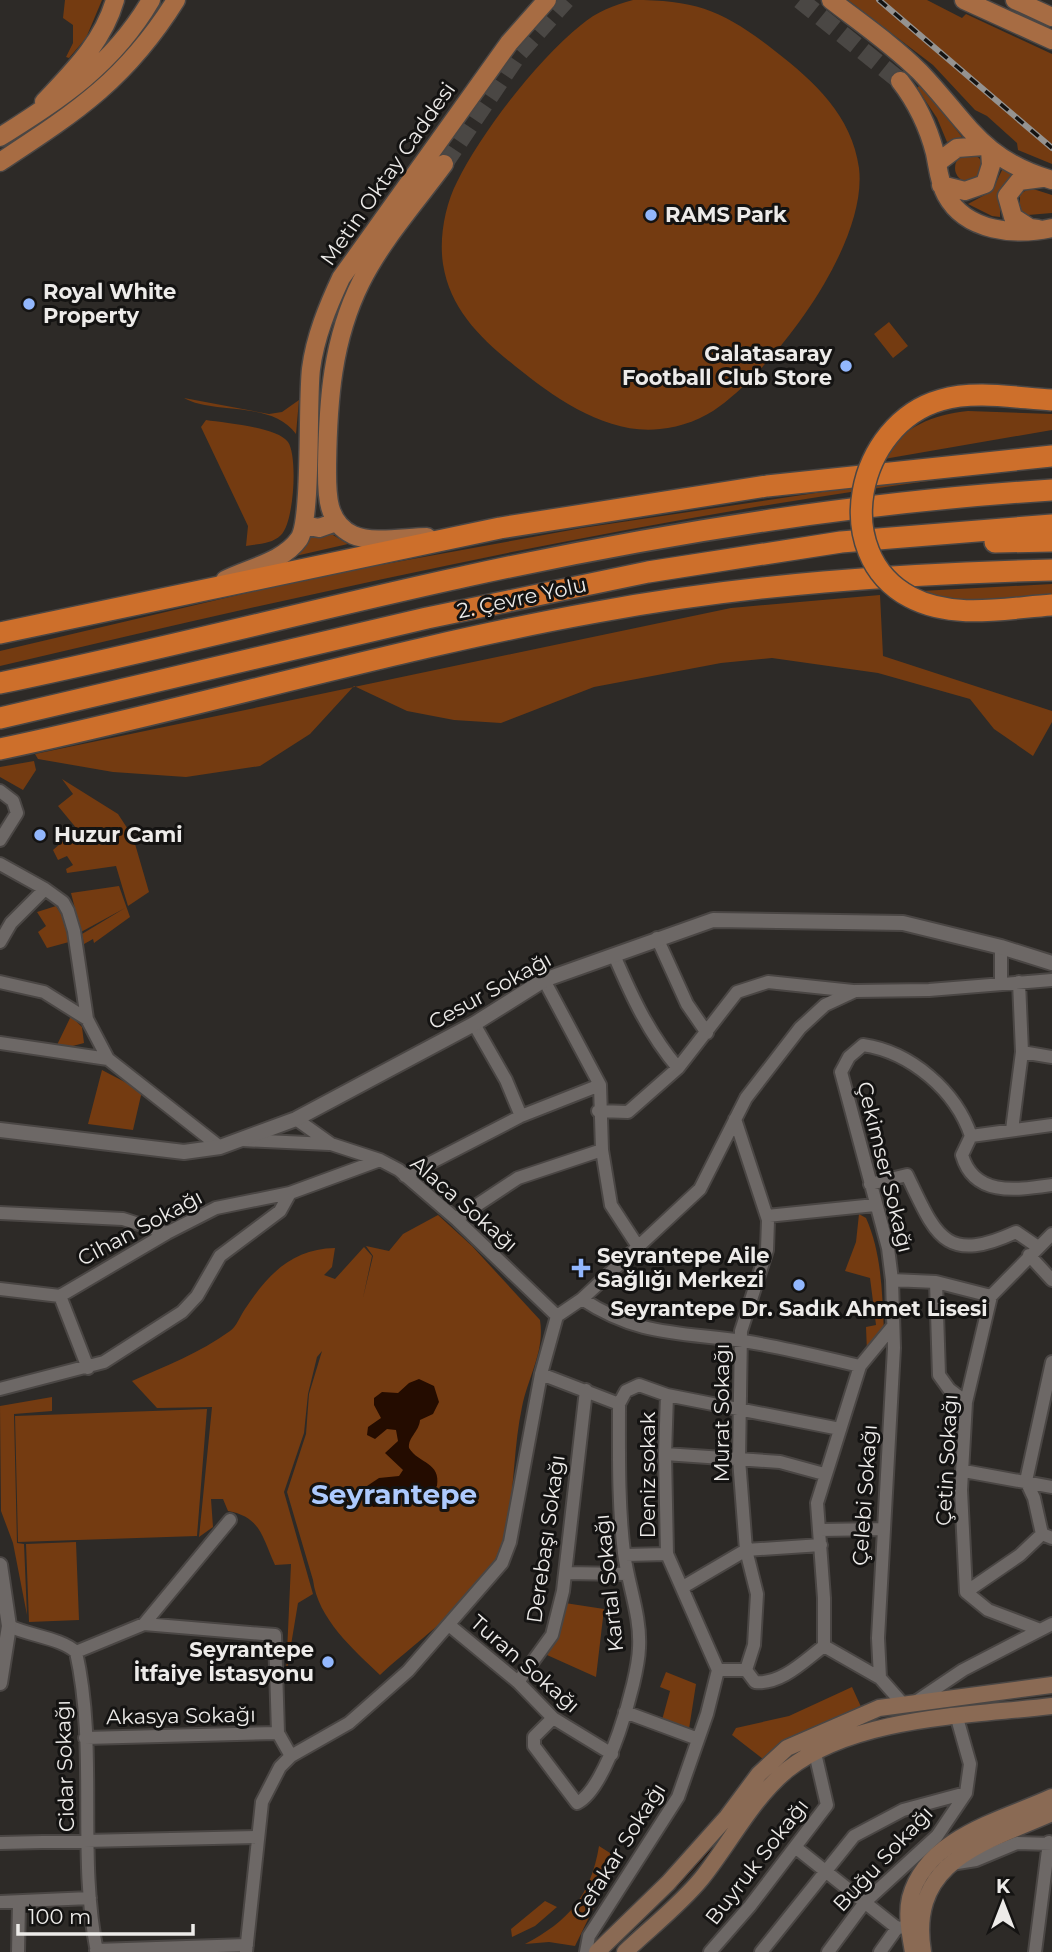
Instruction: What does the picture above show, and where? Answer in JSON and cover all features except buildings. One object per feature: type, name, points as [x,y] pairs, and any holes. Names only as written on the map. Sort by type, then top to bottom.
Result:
[{"type":"highway","points":[[1052,400],[955,397],[926,406],[894,429],[875,452],[865,478],[861,506],[864,533],[877,563],[892,582],[910,597],[964,611],[1052,604]]},
{"type":"highway","points":[[0,633],[459,536],[767,486],[1052,456]]},
{"type":"highway","points":[[969,496],[1006,484],[1052,477]]},
{"type":"highway","name":"2. Çevre Yolu","points":[[0,683],[585,551],[815,513],[1052,490]]},
{"type":"highway","name":"2. Çevre Yolu","points":[[0,718],[588,583],[788,550],[917,534],[1052,525]]},
{"type":"highway","points":[[917,534],[960,541],[1052,541]]},
{"type":"highway","points":[[0,749],[489,635],[646,603],[891,576],[1052,570]]},
{"type":"highway","points":[[0,620],[84,604],[128,599],[161,599]]},
{"type":"main road","points":[[29,119],[86,58],[102,34],[115,0]]},
{"type":"main road","points":[[0,137],[84,82],[124,40],[151,0]]},
{"type":"main road","points":[[0,162],[98,95],[140,51],[176,0]]},
{"type":"main road","name":"Metin Oktay Caddesi","points":[[304,525],[312,365],[325,318],[341,278],[502,53],[547,0]]},
{"type":"main road","points":[[831,0],[913,66],[987,148],[1050,179]]},
{"type":"main road","points":[[964,0],[1052,40]]},
{"type":"main road","points":[[1015,0],[1052,17]]},
{"type":"main road","points":[[900,81],[923,117],[941,185],[959,212],[984,225],[1013,233],[1049,229]]},
{"type":"main road","points":[[937,163],[957,148],[987,148]]},
{"type":"main road","points":[[941,185],[965,191],[985,184],[991,166],[987,148]]},
{"type":"main road","name":"Metin Oktay Caddesi","points":[[336,522],[328,496],[327,415],[330,382],[343,327],[370,266],[444,164]]},
{"type":"main road","points":[[1049,229],[1030,229],[1020,224],[1009,208],[1007,196],[1018,181],[1050,179]]},
{"type":"main road","points":[[206,589],[287,552],[299,539],[304,525],[319,528],[336,522],[351,534],[362,538],[459,536]]},
{"type":"main road","points":[[597,1952],[668,1883],[727,1817],[759,1774],[787,1748],[854,1716],[908,1704],[1052,1685]]},
{"type":"main road","points":[[943,1699],[957,1718]]},
{"type":"main road","points":[[625,1952],[700,1880],[767,1790],[787,1770],[815,1753],[899,1724],[1052,1706]]},
{"type":"main road","points":[[913,1952],[903,1928],[909,1900],[923,1870],[944,1847],[1052,1797]]},
{"type":"main road","points":[[923,1952],[923,1903],[948,1865],[965,1852],[1052,1813]]},
{"type":"street","points":[[0,791],[13,801],[17,813],[0,839]]},
{"type":"street","points":[[0,864],[63,902],[71,921],[86,1019],[108,1059],[220,1147]]},
{"type":"street","points":[[0,942],[11,923],[45,889]]},
{"type":"street","name":"Cesur Sokağı","points":[[0,1130],[184,1152],[220,1147],[296,1119],[474,1024],[544,980],[713,920],[903,923],[1001,947],[1052,963]]},
{"type":"street","points":[[657,938],[687,1004],[707,1033]]},
{"type":"street","points":[[1001,947],[1001,983]]},
{"type":"street","points":[[614,955],[635,1004],[656,1042],[678,1068]]},
{"type":"street","points":[[544,980],[600,1085],[598,1111],[611,1205],[639,1248]]},
{"type":"street","points":[[598,1111],[628,1112],[678,1068],[737,992],[768,982],[855,991],[929,990],[1052,980]]},
{"type":"street","points":[[0,982],[44,992],[86,1019]]},
{"type":"street","points":[[1013,1130],[1022,1052],[1019,982]]},
{"type":"street","points":[[97,1951],[246,1948],[262,1802],[280,1767],[291,1756],[349,1723],[408,1671],[502,1563],[510,1542],[541,1374],[557,1316],[582,1299],[700,1189],[746,1098],[800,1028],[825,1005],[855,991]]},
{"type":"street","points":[[474,1024],[506,1080],[521,1116]]},
{"type":"street","points":[[0,1043],[108,1059]]},
{"type":"street","name":"Çekimser Sokağı","points":[[971,1136],[963,1113],[945,1090],[897,1054],[863,1045],[849,1057],[841,1072],[888,1248],[892,1280],[936,1282],[990,1296]]},
{"type":"street","points":[[1022,1052],[1052,1057]]},
{"type":"street","points":[[405,1175],[521,1116],[600,1085]]},
{"type":"street","name":"Alaca Sokağı","points":[[296,1119],[331,1144],[380,1160],[405,1175],[456,1219],[557,1316]]},
{"type":"street","name":"Murat Sokağı","points":[[735,1119],[766,1216],[767,1250],[741,1331],[742,1408],[739,1459],[746,1550],[757,1594],[754,1645],[746,1670]]},
{"type":"street","points":[[1052,1125],[971,1136],[962,1155],[966,1171],[977,1182],[995,1187],[1052,1185]]},
{"type":"street","points":[[242,1140],[331,1144]]},
{"type":"street","points":[[456,1219],[518,1178],[602,1150]]},
{"type":"street","name":"Cihan Sokağı","points":[[60,1296],[167,1233],[216,1208],[290,1193],[380,1160]]},
{"type":"street","points":[[870,1184],[907,1175],[934,1229],[943,1240],[979,1247],[1016,1232],[1034,1251],[1052,1280]]},
{"type":"street","points":[[0,1389],[103,1362],[182,1312],[197,1296],[220,1256],[280,1212],[290,1193]]},
{"type":"street","points":[[766,1216],[875,1205]]},
{"type":"street","points":[[0,1213],[123,1219],[167,1233]]},
{"type":"street","points":[[990,1296],[1052,1234]]},
{"type":"street","name":"Çelebi Sokağı","points":[[880,1678],[878,1599],[893,1326],[892,1280]]},
{"type":"street","points":[[936,1282],[939,1375],[949,1389],[966,1402]]},
{"type":"street","points":[[0,1289],[60,1296],[76,1344],[88,1368]]},
{"type":"street","name":"Çetin Sokağı","points":[[966,1592],[961,1514],[966,1402],[990,1296]]},
{"type":"street","points":[[582,1299],[609,1318],[651,1330],[742,1341],[860,1366]]},
{"type":"street","points":[[824,1646],[817,1503],[860,1366],[893,1326]]},
{"type":"street","points":[[1038,1629],[988,1610],[966,1592],[1047,1536],[1026,1481],[1052,1362]]},
{"type":"street","points":[[541,1374],[619,1404],[626,1391],[639,1385],[667,1395],[840,1429]]},
{"type":"street","name":"Derebaşı Sokağı","points":[[518,1682],[552,1635],[565,1573],[586,1390]]},
{"type":"street","name":"Deniz sokak","points":[[667,1395],[667,1554],[718,1670]]},
{"type":"street","name":"Kartal Sokağı","points":[[553,1718],[534,1737],[534,1746],[577,1803],[585,1799],[612,1754],[625,1712],[639,1648],[619,1497],[619,1404]]},
{"type":"street","points":[[665,1454],[701,1459],[780,1462],[824,1474]]},
{"type":"street","points":[[964,1471],[993,1479],[1026,1481],[1052,1488]]},
{"type":"street","points":[[144,1624],[230,1520]]},
{"type":"street","points":[[820,1530],[883,1529]]},
{"type":"street","points":[[683,1587],[746,1550],[821,1545]]},
{"type":"street","points":[[625,1555],[667,1554]]},
{"type":"street","points":[[0,1564],[9,1626],[0,1682]]},
{"type":"street","points":[[565,1573],[628,1574]]},
{"type":"street","points":[[9,1626],[31,1637],[67,1644],[76,1652],[144,1624],[275,1635],[278,1733],[291,1756]]},
{"type":"street","points":[[824,1646],[880,1678],[908,1704],[963,1670],[1052,1624]]},
{"type":"street","name":"Turan Sokağı","points":[[449,1625],[518,1682],[553,1718],[612,1754]]},
{"type":"street","points":[[718,1670],[746,1670],[755,1682],[776,1680],[824,1646]]},
{"type":"street","name":"Cidar Sokağı","points":[[76,1652],[85,1738],[90,1899],[97,1951]]},
{"type":"street","name":"Cefakar Sokağı","points":[[586,1952],[589,1936],[678,1797],[708,1714],[718,1670]]},
{"type":"street","points":[[625,1712],[698,1739]]},
{"type":"street","points":[[761,1952],[854,1836],[874,1823],[904,1810],[966,1793],[970,1764],[957,1718]]},
{"type":"street","name":"Akasya Sokağı","points":[[85,1738],[278,1733]]},
{"type":"street","name":"Buyruk Sokağı","points":[[710,1952],[827,1805],[815,1753]]},
{"type":"street","name":"Buğu Sokağı","points":[[828,1952],[865,1902],[937,1836],[966,1793]]},
{"type":"street","points":[[0,1843],[257,1837]]},
{"type":"street","points":[[948,1865],[976,1860],[1017,1843],[1050,1843],[1035,1952]]},
{"type":"street","points":[[795,1847],[903,1928],[880,1952]]},
{"type":"street","points":[[0,1902],[90,1899]]},
{"type":"street","points":[[18,1952],[19,1903]]},
{"type":"shaded area","points":[[65,0],[102,0],[86,38],[69,58],[66,57],[73,43],[73,25],[63,18]]},
{"type":"shaded area","name":"RAMS Park","points":[[633,0],[675,2],[709,10],[757,37],[804,75],[829,101],[848,132],[859,168],[858,198],[849,231],[815,299],[792,332],[743,387],[720,406],[692,422],[660,429],[620,426],[582,412],[515,366],[479,334],[460,309],[447,280],[442,254],[444,222],[449,201],[467,163],[495,120],[564,39],[593,16]]},
{"type":"shaded area","points":[[848,0],[927,0],[962,18],[966,14],[1052,54],[1052,164],[1018,150],[1017,143],[987,116],[975,110],[933,65]]},
{"type":"shaded area","points":[[921,84],[962,137],[947,142],[937,118],[917,88]]},
{"type":"shaded area","points":[[969,154],[979,158],[983,168],[979,178],[969,182],[959,178],[955,168],[959,158]]},
{"type":"shaded area","points":[[1003,168],[1011,172],[1011,176],[1000,189],[1000,217],[968,204],[992,191]]},
{"type":"shaded area","points":[[1030,188],[1052,195],[1052,213],[1028,215],[1020,210],[1020,194]]},
{"type":"shaded area","points":[[889,322],[908,346],[893,358],[874,334]]},
{"type":"shaded area","points":[[184,398],[269,414],[282,412],[299,400],[296,434],[285,423],[272,416],[210,406]]},
{"type":"shaded area","points":[[968,411],[1052,414],[1052,430],[884,459],[909,430],[931,419]]},
{"type":"shaded area","points":[[206,420],[262,429],[288,442],[294,474],[292,504],[285,528],[277,538],[246,546],[248,526],[201,427]]},
{"type":"shaded area","points":[[949,473],[950,478],[830,495],[591,536],[354,585],[0,666],[0,651],[314,577],[582,528]]},
{"type":"shaded area","points":[[328,532],[348,544],[291,557],[308,535]]},
{"type":"shaded area","points":[[1052,584],[1052,597],[985,603],[952,601],[921,591]]},
{"type":"shaded area","points":[[880,595],[883,656],[1052,711],[1052,722],[1033,756],[994,729],[970,699],[878,673],[772,658],[721,663],[594,687],[501,723],[454,720],[407,711],[356,687],[731,608]]},
{"type":"shaded area","points":[[353,687],[310,734],[260,766],[186,777],[113,772],[38,759],[35,754]]},
{"type":"shaded area","points":[[34,761],[36,770],[23,790],[0,777],[0,767]]},
{"type":"shaded area","points":[[62,779],[118,814],[133,837],[149,892],[128,906],[116,866],[67,873],[66,869],[73,865],[67,856],[58,860],[53,850],[77,829],[58,806],[73,794]]},
{"type":"shaded area","points":[[119,886],[130,917],[94,943],[93,939],[84,944],[82,934],[125,908],[81,932],[71,893]]},
{"type":"shaded area","points":[[56,906],[64,919],[69,942],[47,948],[38,932],[46,926],[37,912]]},
{"type":"shaded area","points":[[71,1016],[82,1027],[84,1043],[69,1047],[57,1045]]},
{"type":"shaded area","points":[[102,1070],[142,1091],[133,1130],[88,1124]]},
{"type":"shaded area","points":[[859,1214],[866,1218],[875,1246],[883,1303],[884,1332],[867,1352],[866,1327],[876,1325],[870,1278],[845,1271],[856,1242]]},
{"type":"shaded area","points":[[438,1215],[472,1246],[540,1320],[538,1353],[519,1423],[505,1534],[498,1555],[471,1593],[380,1675],[359,1655],[338,1632],[322,1608],[287,1492],[306,1434],[309,1394],[322,1351],[317,1357],[308,1394],[304,1433],[284,1492],[313,1594],[298,1603],[286,1675],[291,1564],[275,1565],[254,1523],[228,1511],[223,1499],[211,1499],[213,1527],[199,1537],[212,1407],[157,1408],[132,1381],[195,1353],[230,1331],[272,1275],[282,1266],[306,1253],[335,1248],[332,1267],[324,1275],[335,1279],[364,1247],[372,1256],[363,1298],[373,1256],[366,1246],[389,1251],[403,1234]]},
{"type":"shaded area","points":[[419,1379],[434,1386],[439,1402],[433,1414],[420,1420],[409,1448],[436,1472],[437,1486],[425,1498],[395,1495],[384,1506],[373,1507],[365,1498],[367,1486],[379,1478],[399,1476],[403,1470],[385,1453],[398,1441],[396,1430],[387,1429],[375,1439],[367,1435],[368,1427],[381,1418],[374,1405],[374,1398],[382,1392],[398,1393],[409,1383]]},
{"type":"shaded area","points":[[52,1397],[52,1411],[14,1414],[17,1543],[24,1544],[27,1615],[13,1543],[1,1511],[0,1406]]},
{"type":"shaded area","points":[[207,1409],[197,1536],[18,1542],[15,1416]]},
{"type":"shaded area","points":[[76,1542],[79,1620],[29,1622],[26,1544]]},
{"type":"shaded area","points":[[565,1603],[604,1609],[596,1677],[547,1655],[560,1631]]},
{"type":"shaded area","points":[[666,1672],[696,1684],[689,1729],[662,1720],[670,1691],[660,1687]]},
{"type":"shaded area","points":[[852,1687],[862,1709],[797,1734],[763,1759],[732,1735],[736,1728],[789,1716]]},
{"type":"shaded area","points":[[599,1846],[618,1858],[575,1946],[549,1942],[525,1944],[554,1926],[576,1905],[590,1879]]},
{"type":"shaded area","points":[[545,1901],[557,1907],[535,1926],[512,1937],[511,1929]]},
{"type":"waterway","points":[[676,1886],[727,1830]]},
{"type":"tunnel","points":[[444,164],[519,53],[566,0]]},
{"type":"tunnel","points":[[800,0],[900,81]]},
{"type":"railway","points":[[879,0],[1052,148]]},
{"type":"place","name":"RAMS Park","points":[[651,215]]},
{"type":"place","name":"Royal White Property","points":[[29,304]]},
{"type":"place","name":"Galatasaray Football Club Store","points":[[846,366]]},
{"type":"place","name":"Huzur Cami","points":[[40,835]]},
{"type":"place","name":"Seyrantepe Aile Sağlığı Merkezi","points":[[581,1268]]},
{"type":"place","name":"Seyrantepe Dr. Sadık Ahmet Lisesi","points":[[799,1285]]},
{"type":"place","name":"Seyrantepe İtfaiye İstasyonu","points":[[328,1662]]},
{"type":"district","name":"Seyrantepe","points":[[394,1494]]}]
